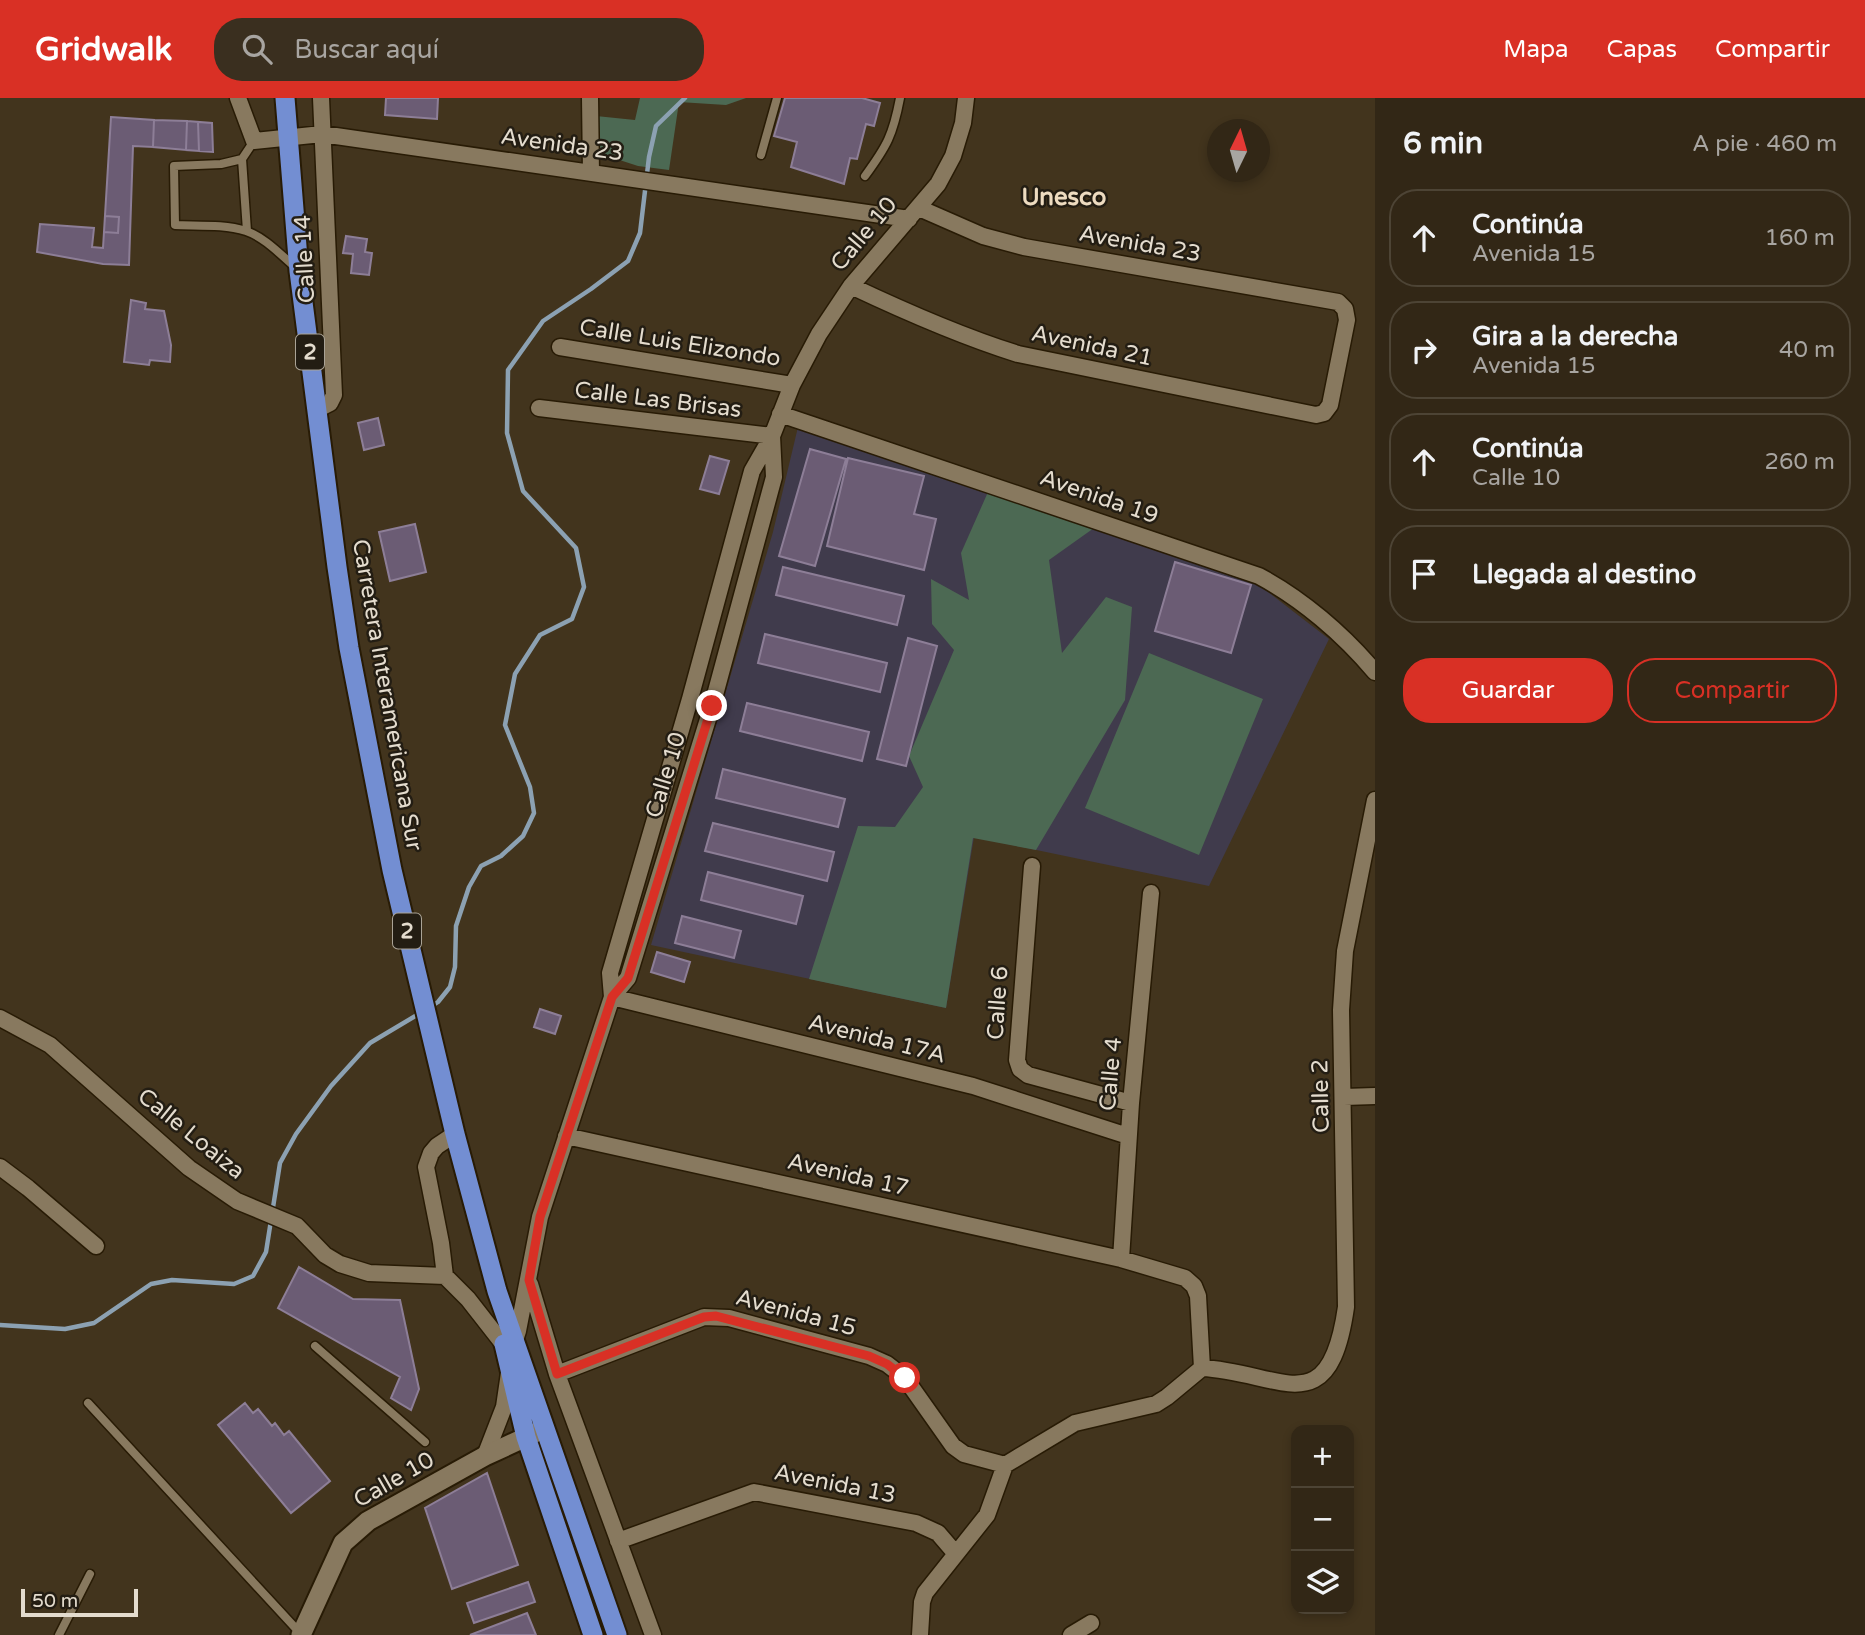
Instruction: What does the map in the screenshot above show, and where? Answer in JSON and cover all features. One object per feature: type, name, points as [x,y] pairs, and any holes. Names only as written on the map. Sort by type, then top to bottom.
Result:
[{"type":"highway","name":"Carretera Interamericana Sur","points":[[285,98],[299,271],[352,662],[392,870],[455,1134],[509,1342],[546,1428],[617,1635]]},
{"type":"highway","name":"Carretera Interamericana Sur","points":[[509,1342],[510,1367],[526,1437],[593,1635]]},
{"type":"street","points":[[238,98],[254,141]]},
{"type":"street","name":"Calle 14","points":[[318,409],[330,403],[334,396],[321,98]]},
{"type":"street","points":[[590,98],[591,172]]},
{"type":"street","name":"Calle 10","points":[[612,997],[610,973],[690,699],[752,471],[772,436],[792,385],[851,286],[938,184],[953,156],[966,98]]},
{"type":"street","name":"Avenida 23","points":[[254,141],[322,134],[914,213],[1024,247],[1338,302],[1345,309],[1347,320],[1330,405]]},
{"type":"street","name":"Avenida 21","points":[[851,286],[925,321],[1018,354],[1316,415],[1324,413],[1330,405]]},
{"type":"street","name":"Calle Luis Elizondo","points":[[559,347],[792,385]]},
{"type":"street","name":"Calle Las Brisas","points":[[539,408],[772,436]]},
{"type":"street","name":"Avenida 19","points":[[780,414],[1259,576],[1281,588],[1353,645],[1375,672]]},
{"type":"street","name":"Calle 10","points":[[509,1342],[529,1280],[540,1217],[612,997],[628,978],[712,706],[774,477],[772,436]]},
{"type":"street","name":"Calle 2","points":[[1202,1368],[1238,1372],[1294,1385],[1311,1382],[1325,1370],[1336,1353],[1346,1307],[1341,1010],[1345,951],[1375,800]]},
{"type":"street","name":"Calle 6","points":[[1032,866],[1017,1060],[1020,1069],[1028,1075],[1131,1103]]},
{"type":"street","name":"Calle 4","points":[[1121,1259],[1128,1136],[1151,893]]},
{"type":"street","name":"Avenida 17A","points":[[612,997],[973,1086],[1128,1136]]},
{"type":"street","name":"Calle Loaiza","points":[[0,1018],[50,1045],[189,1168],[237,1201],[297,1226],[325,1255],[340,1264],[369,1273],[445,1276]]},
{"type":"street","points":[[1344,1097],[1375,1096]]},
{"type":"street","points":[[455,1134],[437,1146],[426,1167],[445,1276],[509,1342]]},
{"type":"street","name":"Avenida 17","points":[[566,1136],[1121,1259],[1185,1278],[1194,1286],[1198,1296],[1202,1368]]},
{"type":"street","points":[[0,1167],[96,1246]]},
{"type":"street","points":[[529,1280],[557,1374],[653,1635]]},
{"type":"street","name":"Avenida 15","points":[[557,1374],[704,1317],[729,1318],[869,1356],[887,1364],[905,1378],[953,1446],[964,1454],[1005,1465]]},
{"type":"street","points":[[485,1456],[504,1407],[510,1367]]},
{"type":"street","points":[[920,1635],[925,1592],[987,1516],[1005,1465],[1076,1423],[1156,1404],[1202,1368]]},
{"type":"street","name":"Calle 10","points":[[301,1635],[343,1543],[368,1521],[485,1456],[546,1428]]},
{"type":"street","name":"Avenida 13","points":[[618,1541],[754,1492],[916,1523],[938,1533],[956,1554]]},
{"type":"street","points":[[1071,1635],[1091,1623]]},
{"type":"lane","points":[[761,155],[777,98]]},
{"type":"lane","points":[[865,176],[885,148],[895,126],[900,98]]},
{"type":"lane","points":[[247,231],[242,159],[254,141]]},
{"type":"lane","points":[[242,159],[221,164],[174,166],[175,225],[247,231],[272,247],[299,271]]},
{"type":"lane","points":[[315,1346],[425,1441]]},
{"type":"lane","points":[[88,1403],[301,1635]]},
{"type":"lane","points":[[59,1635],[90,1574]]},
{"type":"shaded area","points":[[798,427],[1259,585],[1329,639],[1209,886],[974,837],[946,1008],[651,945],[773,532]]},
{"type":"green space","points":[[640,98],[746,98],[726,105],[679,102],[669,170],[638,166],[598,153],[596,116],[635,120]]},
{"type":"green space","points":[[988,492],[1094,528],[1049,560],[1062,653],[1106,597],[1132,607],[1125,700],[1036,850],[973,838],[946,1008],[809,979],[858,826],[895,827],[923,787],[909,756],[954,650],[932,624],[931,579],[969,600],[961,553]]},
{"type":"green space","points":[[1149,653],[1263,699],[1199,855],[1085,808]]},
{"type":"building","points":[[386,98],[438,98],[437,119],[385,115]]},
{"type":"building","points":[[785,98],[862,98],[880,103],[874,126],[866,124],[857,159],[850,158],[844,184],[791,167],[797,142],[774,136]]},
{"type":"building","points":[[111,117],[154,120],[153,147],[133,146],[129,265],[103,264],[37,252],[40,224],[94,228],[92,247],[103,248]]},
{"type":"building","points":[[154,120],[187,121],[186,150],[153,147]]},
{"type":"building","points":[[187,121],[212,123],[213,152],[186,150]]},
{"type":"building","points":[[198,122],[212,123],[213,152],[199,151]]},
{"type":"building","points":[[105,216],[119,217],[118,233],[104,232]]},
{"type":"building","points":[[346,236],[367,239],[365,252],[372,253],[369,275],[351,273],[353,254],[343,253]]},
{"type":"building","points":[[131,300],[146,303],[145,309],[164,311],[171,345],[170,362],[150,360],[149,365],[124,362]]},
{"type":"building","points":[[378,418],[384,445],[364,450],[358,423]]},
{"type":"building","points":[[810,449],[846,459],[815,566],[779,556]]},
{"type":"building","points":[[710,456],[729,461],[719,494],[700,489]]},
{"type":"building","points":[[848,458],[924,476],[914,514],[936,519],[924,570],[827,546]]},
{"type":"building","points":[[415,524],[426,572],[390,581],[379,532]]},
{"type":"building","points":[[1175,562],[1251,585],[1231,653],[1155,631]]},
{"type":"building","points":[[783,567],[904,596],[897,625],[776,595]]},
{"type":"building","points":[[765,634],[887,663],[880,692],[758,663]]},
{"type":"building","points":[[908,638],[937,646],[906,766],[877,759]]},
{"type":"building","points":[[747,703],[869,732],[862,761],[740,731]]},
{"type":"building","points":[[723,769],[845,799],[838,827],[716,798]]},
{"type":"building","points":[[713,823],[834,852],[827,881],[705,851]]},
{"type":"building","points":[[708,872],[803,896],[796,924],[701,900]]},
{"type":"building","points":[[682,916],[741,931],[734,958],[675,943]]},
{"type":"building","points":[[657,952],[690,962],[684,982],[651,972]]},
{"type":"building","points":[[540,1009],[561,1016],[555,1034],[534,1027]]},
{"type":"building","points":[[299,1267],[353,1299],[400,1300],[419,1389],[411,1410],[391,1398],[400,1377],[278,1308]]},
{"type":"building","points":[[245,1403],[253,1413],[258,1409],[272,1426],[275,1423],[284,1435],[289,1431],[330,1481],[291,1513],[218,1425]]},
{"type":"building","points":[[487,1473],[518,1565],[452,1589],[425,1508]]},
{"type":"building","points":[[528,1582],[535,1602],[474,1623],[467,1603]]},
{"type":"building","points":[[527,1613],[536,1635],[470,1635]]},
{"type":"waterway","points":[[429,1008],[438,1002],[450,987],[455,967],[456,926],[469,887],[481,866],[501,856],[523,836],[534,813],[530,787],[505,725],[515,674],[540,635],[572,619],[584,587],[576,548],[523,491],[507,433],[508,370],[543,321],[628,261],[640,233],[649,157],[656,126],[685,98]]},
{"type":"waterway","points":[[0,1325],[65,1329],[94,1323],[151,1284],[172,1280],[234,1284],[253,1276],[266,1252],[280,1163],[296,1134],[331,1086],[370,1043],[422,1012]]},
{"type":"district","name":"Unesco","points":[[1064,197]]},
{"type":"route","points":[[712,706],[628,978],[612,997],[540,1217],[529,1280],[557,1374],[704,1317],[716,1316],[869,1356],[887,1364],[905,1378]]}]
